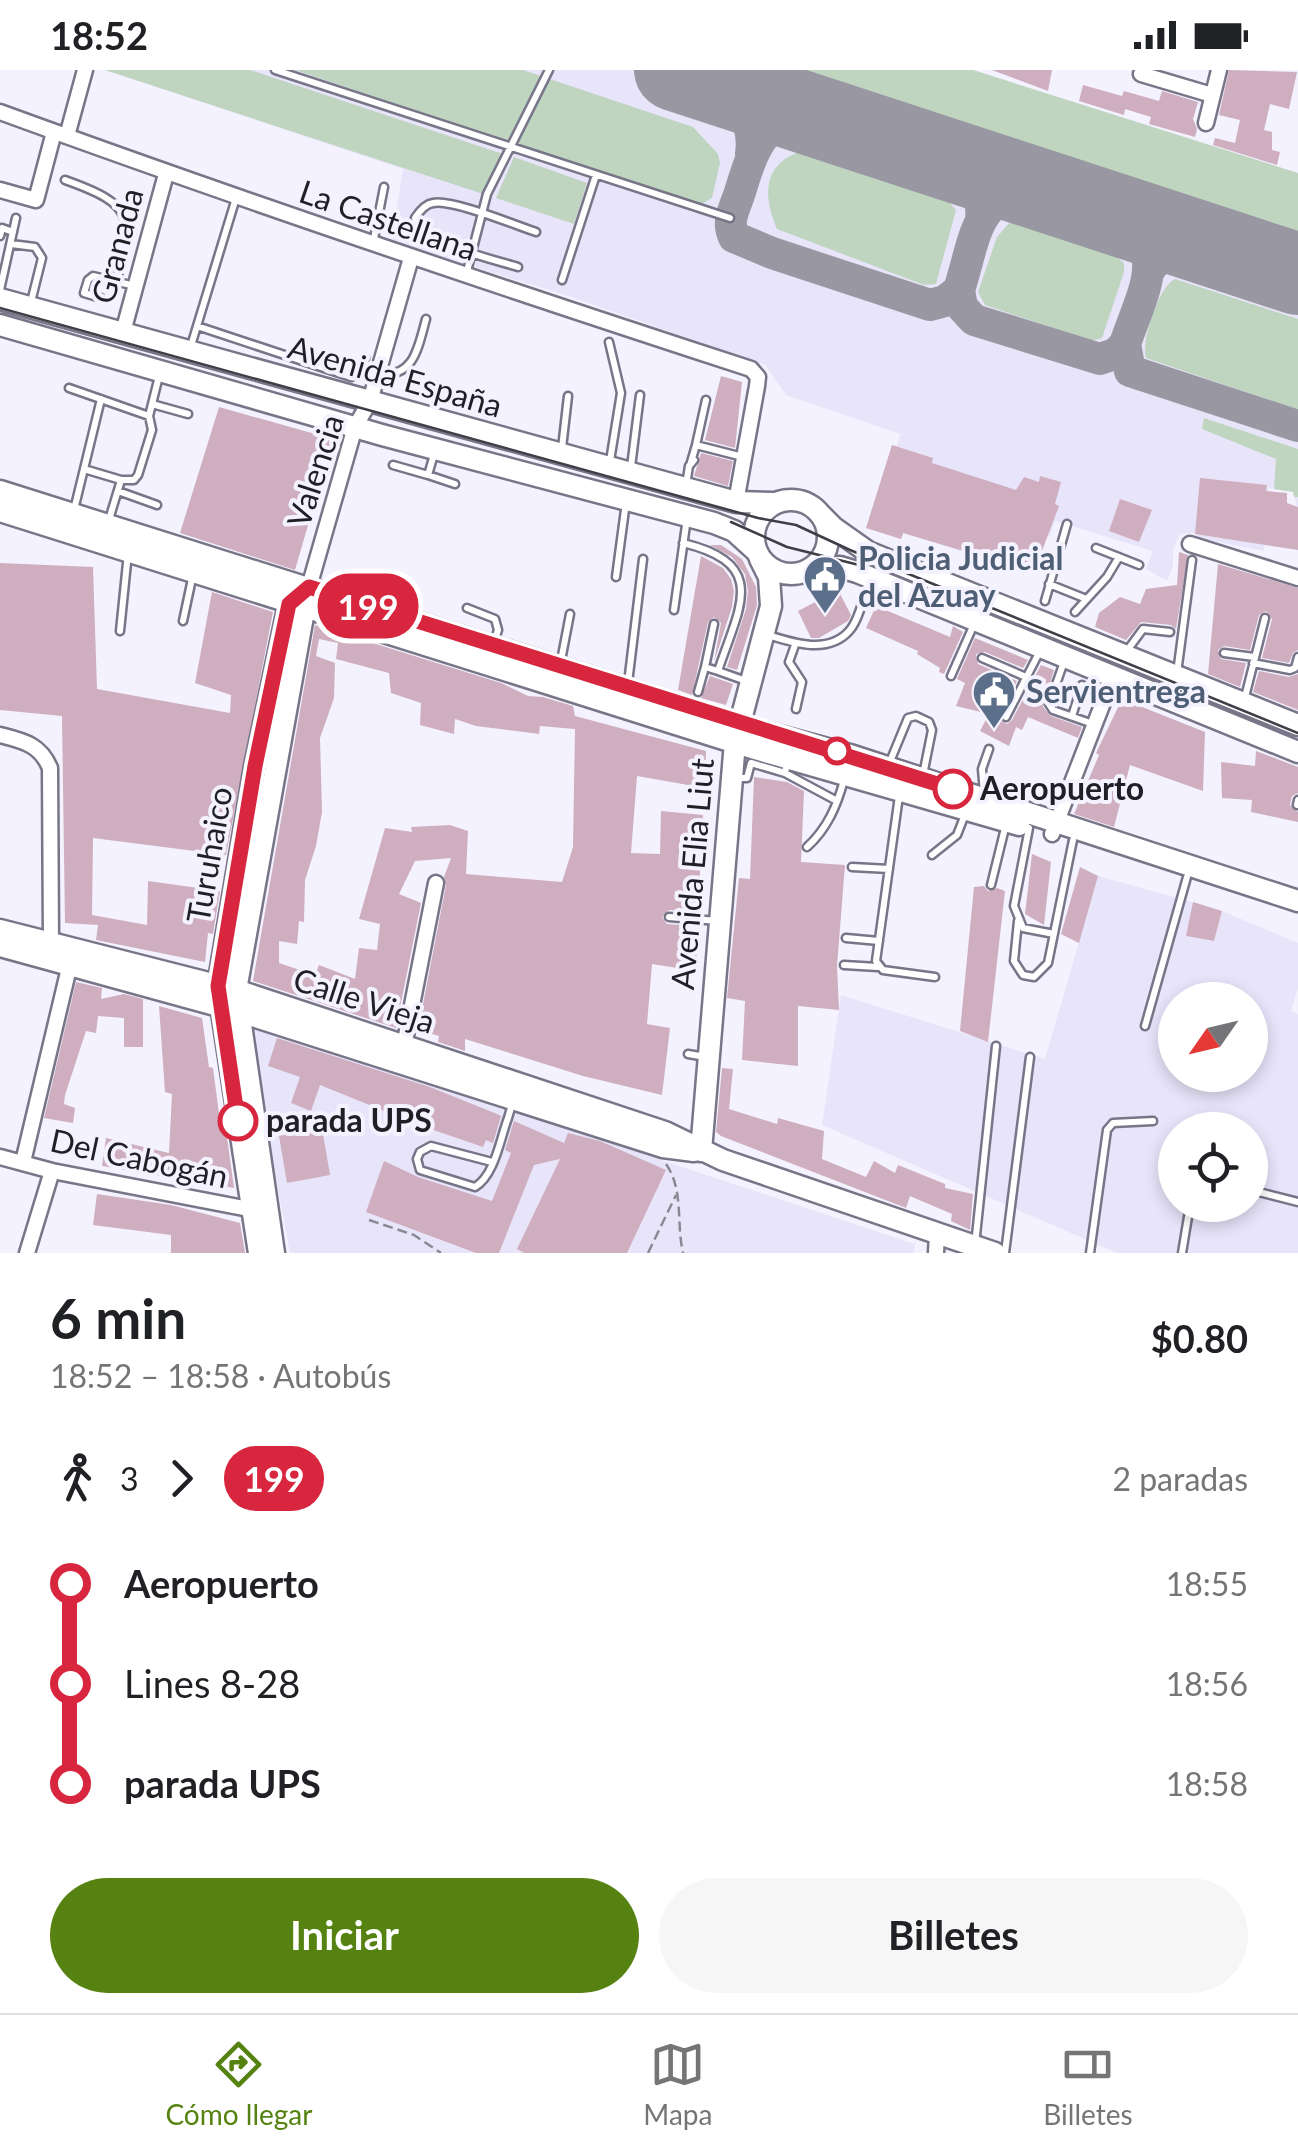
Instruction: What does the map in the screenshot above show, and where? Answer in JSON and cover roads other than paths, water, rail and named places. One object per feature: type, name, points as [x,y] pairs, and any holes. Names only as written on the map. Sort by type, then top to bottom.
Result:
[{"type":"main road","name":"Avenida España","points":[[0,299],[736,502],[774,503]]},
{"type":"main road","name":"Avenida España","points":[[0,324],[355,428],[734,530],[758,554]]},
{"type":"main road","points":[[0,490],[108,524],[301,599],[847,765],[914,789],[1298,901]]},
{"type":"main road","points":[[1298,725],[868,552],[797,500],[774,503],[758,518],[753,531],[758,554],[779,573],[840,567],[1298,752]]},
{"type":"main road","points":[[0,511],[193,573],[492,646],[627,689],[737,733],[780,764],[888,767],[914,789]]},
{"type":"main road","points":[[807,570],[824,556],[829,540],[824,520],[817,511]]},
{"type":"main road","name":"Avenida Elia Liut","points":[[758,554],[769,577],[771,606]]},
{"type":"main road","name":"Avenida Elia Liut","points":[[700,1151],[698,1056],[720,921],[737,733],[771,606],[780,588],[807,570]]},
{"type":"main road","points":[[274,1253],[260,1211],[228,999],[265,768],[301,599]]},
{"type":"main road","name":"Turuhaico","points":[[265,768],[272,678],[301,599]]},
{"type":"main road","points":[[1009,815],[1029,828],[1054,828],[1073,840],[1298,912]]},
{"type":"main road","name":"Calle Vieja","points":[[0,930],[403,1054],[528,1098],[665,1133],[686,1140],[700,1151],[936,1243],[985,1250]]},
{"type":"main road","name":"Calle Vieja","points":[[0,946],[70,968],[228,999]]},
{"type":"main road","points":[[259,1253],[260,1211]]},
{"type":"street","points":[[0,190],[36,200],[85,70]]},
{"type":"street","points":[[1206,122],[1219,70]]},
{"type":"street","points":[[1141,74],[1212,95]]},
{"type":"street","name":"La Castellana","points":[[0,112],[373,245],[751,369],[758,377],[741,467]]},
{"type":"street","name":"Granada","points":[[123,332],[166,174]]},
{"type":"street","name":"Valencia","points":[[301,599],[355,428],[370,401],[411,258]]},
{"type":"street","points":[[736,502],[741,467]]},
{"type":"street","points":[[1191,552],[1298,578]]},
{"type":"street","points":[[1054,828],[1113,677]]},
{"type":"street","points":[[0,735],[37,748],[50,768],[51,943],[70,968],[23,1162]]},
{"type":"street","points":[[403,1054],[436,883]]},
{"type":"street","name":"Del Cabogán","points":[[0,1158],[260,1211]]},
{"type":"street","points":[[27,1253],[52,1171]]},
{"type":"lane","points":[[275,70],[730,218]]},
{"type":"lane","points":[[466,276],[487,194],[549,70]]},
{"type":"lane","points":[[562,280],[596,175]]},
{"type":"lane","points":[[66,180],[96,191],[113,203],[124,218],[129,231],[116,283]]},
{"type":"lane","points":[[373,245],[384,187]]},
{"type":"lane","points":[[190,350],[236,198]]},
{"type":"lane","points":[[518,267],[471,253],[430,234],[415,218],[433,202],[456,205],[536,232]]},
{"type":"lane","points":[[0,290],[16,218]]},
{"type":"lane","points":[[1,231],[14,232]]},
{"type":"lane","points":[[11,244],[35,247],[42,258],[30,307]]},
{"type":"lane","points":[[101,298],[84,293],[93,276],[136,286]]},
{"type":"lane","points":[[378,374],[402,372],[413,359],[426,320]]},
{"type":"lane","points":[[197,326],[351,377],[366,358]]},
{"type":"lane","points":[[609,468],[621,393],[610,342]]},
{"type":"lane","points":[[84,469],[134,480],[152,430],[148,416],[161,370]]},
{"type":"lane","points":[[69,388],[148,416]]},
{"type":"lane","points":[[630,473],[640,394]]},
{"type":"lane","points":[[561,454],[568,396]]},
{"type":"lane","points":[[74,514],[101,399]]},
{"type":"lane","points":[[686,488],[706,400]]},
{"type":"lane","points":[[152,404],[188,414]]},
{"type":"lane","points":[[696,444],[741,467]]},
{"type":"lane","points":[[428,475],[435,450]]},
{"type":"lane","points":[[393,465],[455,484]]},
{"type":"lane","points":[[108,524],[121,480]]},
{"type":"lane","points":[[118,491],[157,505]]},
{"type":"lane","points":[[616,577],[627,500]]},
{"type":"lane","points":[[674,610],[687,516]]},
{"type":"lane","points":[[1046,601],[1067,524]]},
{"type":"lane","points":[[682,543],[713,550],[730,561],[739,576],[742,596],[718,672]]},
{"type":"lane","points":[[1096,548],[1139,564]]},
{"type":"lane","points":[[120,631],[128,552]]},
{"type":"lane","points":[[1177,674],[1191,552]]},
{"type":"lane","points":[[1075,612],[1107,577],[1118,556]]},
{"type":"lane","points":[[627,689],[643,559]]},
{"type":"lane","points":[[183,621],[193,573]]},
{"type":"lane","points":[[763,634],[795,645],[826,644],[852,629],[870,578]]},
{"type":"lane","points":[[1048,584],[1085,598]]},
{"type":"lane","points":[[467,608],[495,619],[498,630],[492,646]]},
{"type":"lane","points":[[559,667],[570,614]]},
{"type":"lane","points":[[1244,702],[1265,618]]},
{"type":"lane","points":[[951,676],[975,620]]},
{"type":"lane","points":[[698,692],[714,624]]},
{"type":"lane","points":[[1125,653],[1143,629],[1170,632]]},
{"type":"lane","points":[[795,645],[789,662],[802,682],[796,709]]},
{"type":"lane","points":[[1006,718],[1041,648]]},
{"type":"lane","points":[[1224,653],[1290,670],[1298,657]]},
{"type":"lane","points":[[1065,657],[1049,704],[1053,710],[1095,724]]},
{"type":"lane","points":[[982,658],[1026,676]]},
{"type":"lane","points":[[705,667],[750,683]]},
{"type":"lane","points":[[1072,716],[1082,685]]},
{"type":"lane","points":[[878,967],[889,869],[932,730],[930,722],[908,718],[888,767]]},
{"type":"lane","points":[[932,854],[957,836],[977,808],[989,749]]},
{"type":"lane","points":[[732,778],[747,778],[751,763],[780,764],[837,801]]},
{"type":"lane","points":[[807,847],[821,834],[837,801],[847,765]]},
{"type":"lane","points":[[991,885],[1009,815]]},
{"type":"lane","points":[[1029,828],[1014,906],[1018,922],[1014,961],[1023,975],[1034,977],[1046,968],[1073,840]]},
{"type":"lane","points":[[852,867],[889,869]]},
{"type":"lane","points":[[1145,1026],[1186,877]]},
{"type":"lane","points":[[669,917],[720,921]]},
{"type":"lane","points":[[1018,922],[1031,931],[1054,934]]},
{"type":"lane","points":[[846,938],[879,940]]},
{"type":"lane","points":[[844,966],[878,967],[935,977]]},
{"type":"lane","points":[[985,1250],[996,1046]]},
{"type":"lane","points":[[1005,1253],[1030,1057]]},
{"type":"lane","points":[[492,1162],[431,1146],[420,1152],[417,1159],[420,1170],[475,1188],[486,1178],[528,1098]]},
{"type":"lane","points":[[1090,1253],[1107,1130],[1113,1124],[1154,1122]]},
{"type":"lane","points":[[1268,1194],[1298,1202]]},
{"type":"lane","points":[[1182,1253],[1187,1222]]},
{"type":"tram line","points":[[0,308],[758,518],[796,525],[1298,733]]},
{"type":"tram line","points":[[731,522],[787,547],[859,565]]},
{"type":"place","name":"Policia Judicial del Azuay","points":[[825,615]]},
{"type":"place","name":"Servientrega","points":[[994,730]]},
{"type":"place","name":"Aeropuerto","points":[[953,789]]},
{"type":"place","name":"parada UPS","points":[[238,1121]]}]
